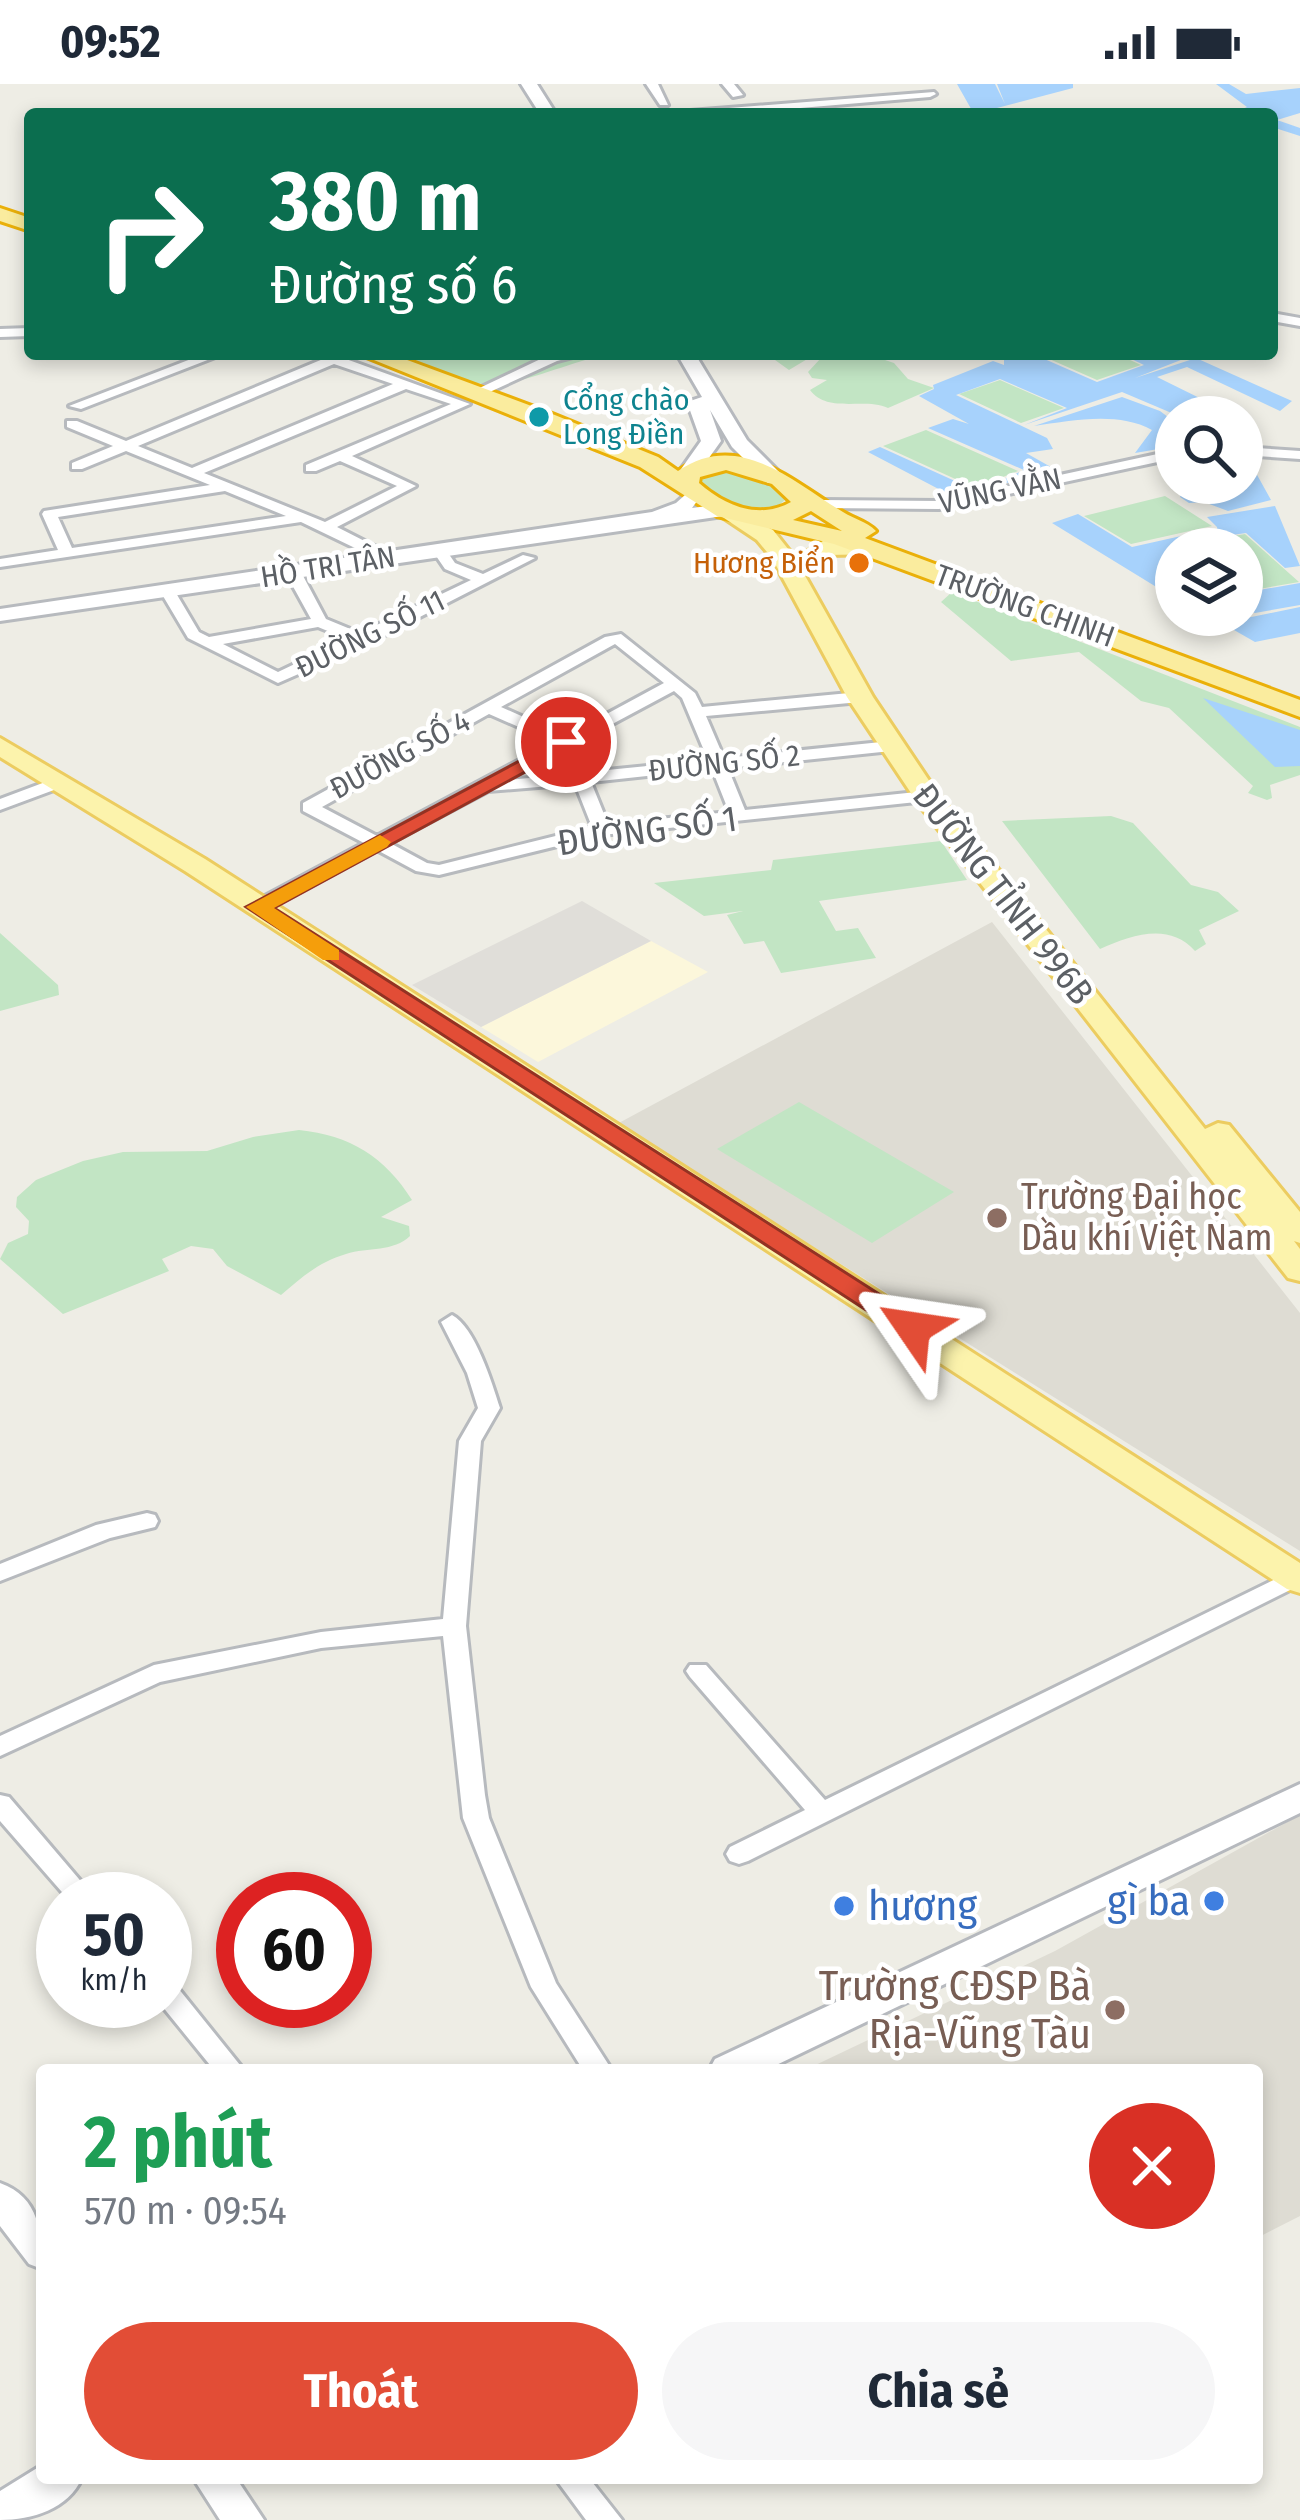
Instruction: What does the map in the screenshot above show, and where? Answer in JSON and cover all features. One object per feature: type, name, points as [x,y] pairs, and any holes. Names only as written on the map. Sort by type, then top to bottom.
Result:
[{"type":"highway","points":[[386,360],[695,474],[734,514]]},
{"type":"highway","points":[[610,443],[695,474],[714,464],[738,464],[775,478],[806,507]]},
{"type":"highway","points":[[861,505],[855,520],[873,543]]},
{"type":"highway","name":"TRƯỜNG CHINH","points":[[734,514],[806,507],[873,543],[1300,709]]},
{"type":"highway","name":"TRƯỜNG CHINH","points":[[873,543],[1300,693]]},
{"type":"main road","points":[[675,360],[710,432],[695,474]]},
{"type":"main road","points":[[690,360],[739,443],[775,478]]},
{"type":"main road","name":"ĐƯỜNG TỈNH 996B","points":[[806,507],[807,560],[890,712],[1098,1002],[1300,1271]]},
{"type":"main road","name":"ĐƯỜNG TỈNH 996B","points":[[734,514],[765,535],[782,555],[860,697],[926,796],[1300,1233]]},
{"type":"main road","points":[[807,560],[823,548],[873,543]]},
{"type":"main road","points":[[0,746],[1299,1575]]},
{"type":"main road","points":[[742,2064],[1300,1797]]},
{"type":"main road","points":[[0,2515],[51,2484]]},
{"type":"street","points":[[652,84],[664,103]]},
{"type":"street","points":[[857,84],[878,108]]},
{"type":"street","points":[[755,108],[930,94]]},
{"type":"street","points":[[76,406],[200,360]]},
{"type":"street","points":[[77,466],[324,360]]},
{"type":"street","points":[[311,468],[464,404],[344,360]]},
{"type":"street","points":[[476,393],[540,360]]},
{"type":"street","points":[[191,473],[405,384]]},
{"type":"street","points":[[72,424],[326,527],[387,558]]},
{"type":"street","points":[[1263,452],[1300,455]]},
{"type":"street","points":[[326,527],[410,483],[342,457]]},
{"type":"street","name":"VŨNG VẰN","points":[[806,507],[939,505],[1155,459]]},
{"type":"street","points":[[656,518],[683,507],[695,474]]},
{"type":"street","points":[[67,554],[49,514],[226,487]]},
{"type":"street","name":"HỒ TRI TÂN","points":[[0,615],[656,518],[734,514]]},
{"type":"street","points":[[0,563],[301,518]]},
{"type":"street","points":[[439,550],[450,566],[482,579]]},
{"type":"street","name":"ĐƯỜNG SỐ 11","points":[[168,591],[193,635],[278,678],[528,558]]},
{"type":"street","points":[[293,572],[320,622]]},
{"type":"street","points":[[207,642],[320,622],[363,640]]},
{"type":"street","name":"ĐƯỜNG SỐ 4","points":[[376,844],[309,807],[610,640],[630,642],[698,712],[740,817]]},
{"type":"street","points":[[258,907],[675,684]]},
{"type":"street","points":[[698,712],[860,697]]},
{"type":"street","points":[[489,708],[566,742],[602,830]]},
{"type":"street","name":"ĐƯỜNG SỐ 2","points":[[485,788],[891,746]]},
{"type":"street","points":[[0,805],[56,783]]},
{"type":"street","name":"ĐƯỜNG SỐ 1","points":[[376,844],[422,867],[455,869],[602,830],[926,796]]},
{"type":"street","points":[[452,1322],[478,1373],[489,1408],[470,1441],[454,1625],[476,1818],[544,1988],[594,2064]]},
{"type":"street","points":[[0,1574],[104,1531],[147,1521]]},
{"type":"street","points":[[739,1853],[1299,1575]]},
{"type":"street","points":[[0,1748],[168,1670],[321,1640],[454,1625]]},
{"type":"street","points":[[698,1671],[822,1813]]},
{"type":"street","points":[[0,1804],[59,1872]]},
{"type":"street","points":[[192,2024],[225,2064]]},
{"type":"street","points":[[0,2198],[36,2245]]},
{"type":"street","points":[[217,2484],[244,2520]]},
{"type":"street","points":[[575,2484],[606,2520]]},
{"type":"shaded area","points":[[582,901],[651,941],[481,1027],[412,985]]},
{"type":"shaded area","name":"Trường Đại học Dầu khí Việt Nam","points":[[992,922],[1300,1313],[1300,1551],[617,1124]]},
{"type":"shaded area","points":[[651,941],[708,972],[538,1062],[481,1027]]},
{"type":"shaded area","name":"Trường CĐSP Bà Rịa-Vũng Tàu","points":[[1300,1815],[1300,2216],[1263,2235],[1263,2064],[818,2064],[1055,1951]]},
{"type":"green space","points":[[415,360],[586,360],[497,384],[462,379]]},
{"type":"green space","points":[[775,360],[806,360],[789,370]]},
{"type":"green space","points":[[819,360],[885,360],[908,379],[934,388],[888,408],[836,403],[810,390],[827,380],[812,378],[808,372]]},
{"type":"green space","points":[[1052,360],[1130,360],[1141,365],[1097,380]]},
{"type":"green space","points":[[1000,380],[1064,408],[1021,423],[959,394]]},
{"type":"green space","points":[[926,430],[1018,471],[975,488],[883,446]]},
{"type":"green space","points":[[723,468],[767,482],[785,500],[752,511],[696,486],[698,476]]},
{"type":"green space","points":[[1155,498],[1155,504],[1178,504],[1212,526],[1155,528],[1155,539],[1131,544],[1084,516]]},
{"type":"green space","points":[[1263,550],[1299,582],[1263,588]]},
{"type":"green space","points":[[952,592],[1300,727],[1300,775],[1270,785],[1272,798],[1267,800],[1248,793],[1253,786],[1169,708],[1141,701],[1079,652],[1011,661],[941,602]]},
{"type":"green space","points":[[1111,816],[1133,823],[1191,885],[1218,892],[1239,911],[1199,930],[1206,944],[1195,951],[1174,936],[1150,934],[1100,949],[1002,821]]},
{"type":"green space","points":[[941,841],[967,880],[819,901],[836,931],[858,928],[876,958],[781,973],[764,941],[744,944],[727,915],[743,911],[704,916],[654,883],[771,870],[773,860]]},
{"type":"green space","points":[[0,933],[58,985],[59,995],[0,1011]]},
{"type":"green space","points":[[799,1102],[954,1192],[872,1243],[717,1149]]},
{"type":"green space","points":[[299,1130],[350,1143],[378,1160],[412,1200],[381,1217],[409,1226],[410,1236],[396,1245],[327,1261],[281,1295],[227,1266],[213,1249],[191,1246],[162,1259],[169,1271],[63,1314],[0,1259],[8,1243],[28,1234],[29,1221],[16,1207],[17,1197],[36,1180],[83,1161],[123,1152],[207,1151]]},
{"type":"water","points":[[957,84],[995,84],[1005,104],[997,84],[1073,84],[1073,88],[997,108],[971,108]]},
{"type":"water","points":[[1216,84],[1229,84],[1246,94],[1300,88],[1300,113],[1278,120],[1278,108],[1247,107]]},
{"type":"water","points":[[1278,120],[1300,128],[1300,136],[1278,129]]},
{"type":"water","points":[[1004,360],[1047,360],[1097,382],[1144,365],[1134,360],[1181,360],[1135,378],[1200,360],[1292,401],[1280,411],[1263,403],[1263,396],[1248,396],[1187,367],[1157,377],[1195,396],[1155,396],[1155,406],[1122,392],[1024,425],[1067,408],[1000,379],[956,395],[1047,438],[1053,449],[1026,453],[1058,471],[985,488],[1024,470],[928,428],[953,419],[969,424],[919,396],[934,389],[933,385],[993,361],[1004,365]]},
{"type":"water","points":[[1122,397],[1155,409],[1155,450],[1135,453],[1152,430],[1124,421],[1094,419],[1034,426]]},
{"type":"water","points":[[880,447],[977,491],[950,495],[868,452]]},
{"type":"water","points":[[1209,504],[1255,504],[1228,511]]},
{"type":"water","points":[[1275,506],[1300,566],[1285,568],[1263,548],[1263,528],[1217,528],[1207,517]]},
{"type":"water","points":[[1078,514],[1132,547],[1155,542],[1155,586],[1052,523]]},
{"type":"water","points":[[1300,583],[1300,605],[1263,612],[1263,589]]},
{"type":"water","points":[[1300,607],[1300,633],[1255,642],[1244,636],[1263,636],[1263,615]]},
{"type":"water","points":[[1203,698],[1300,730],[1300,766],[1275,767]]},
{"type":"waterway","points":[[1263,448],[1268,448]]},
{"type":"slow traffic","points":[[331,955],[258,907],[380,842]]},
{"type":"place","name":"Cổng chào Long Điền","points":[[539,417]]},
{"type":"place","name":"Hương Biển","points":[[859,563]]},
{"type":"place","name":"Trường Đại học Dầu khí Việt Nam","points":[[997,1218]]},
{"type":"place","name":"gì ba","points":[[1214,1901]]},
{"type":"place","name":"hương","points":[[844,1906]]},
{"type":"place","name":"Trường CĐSP Bà Rịa-Vũng Tàu","points":[[1115,2010]]},
{"type":"route","points":[[566,742],[258,907],[913,1328]]}]
